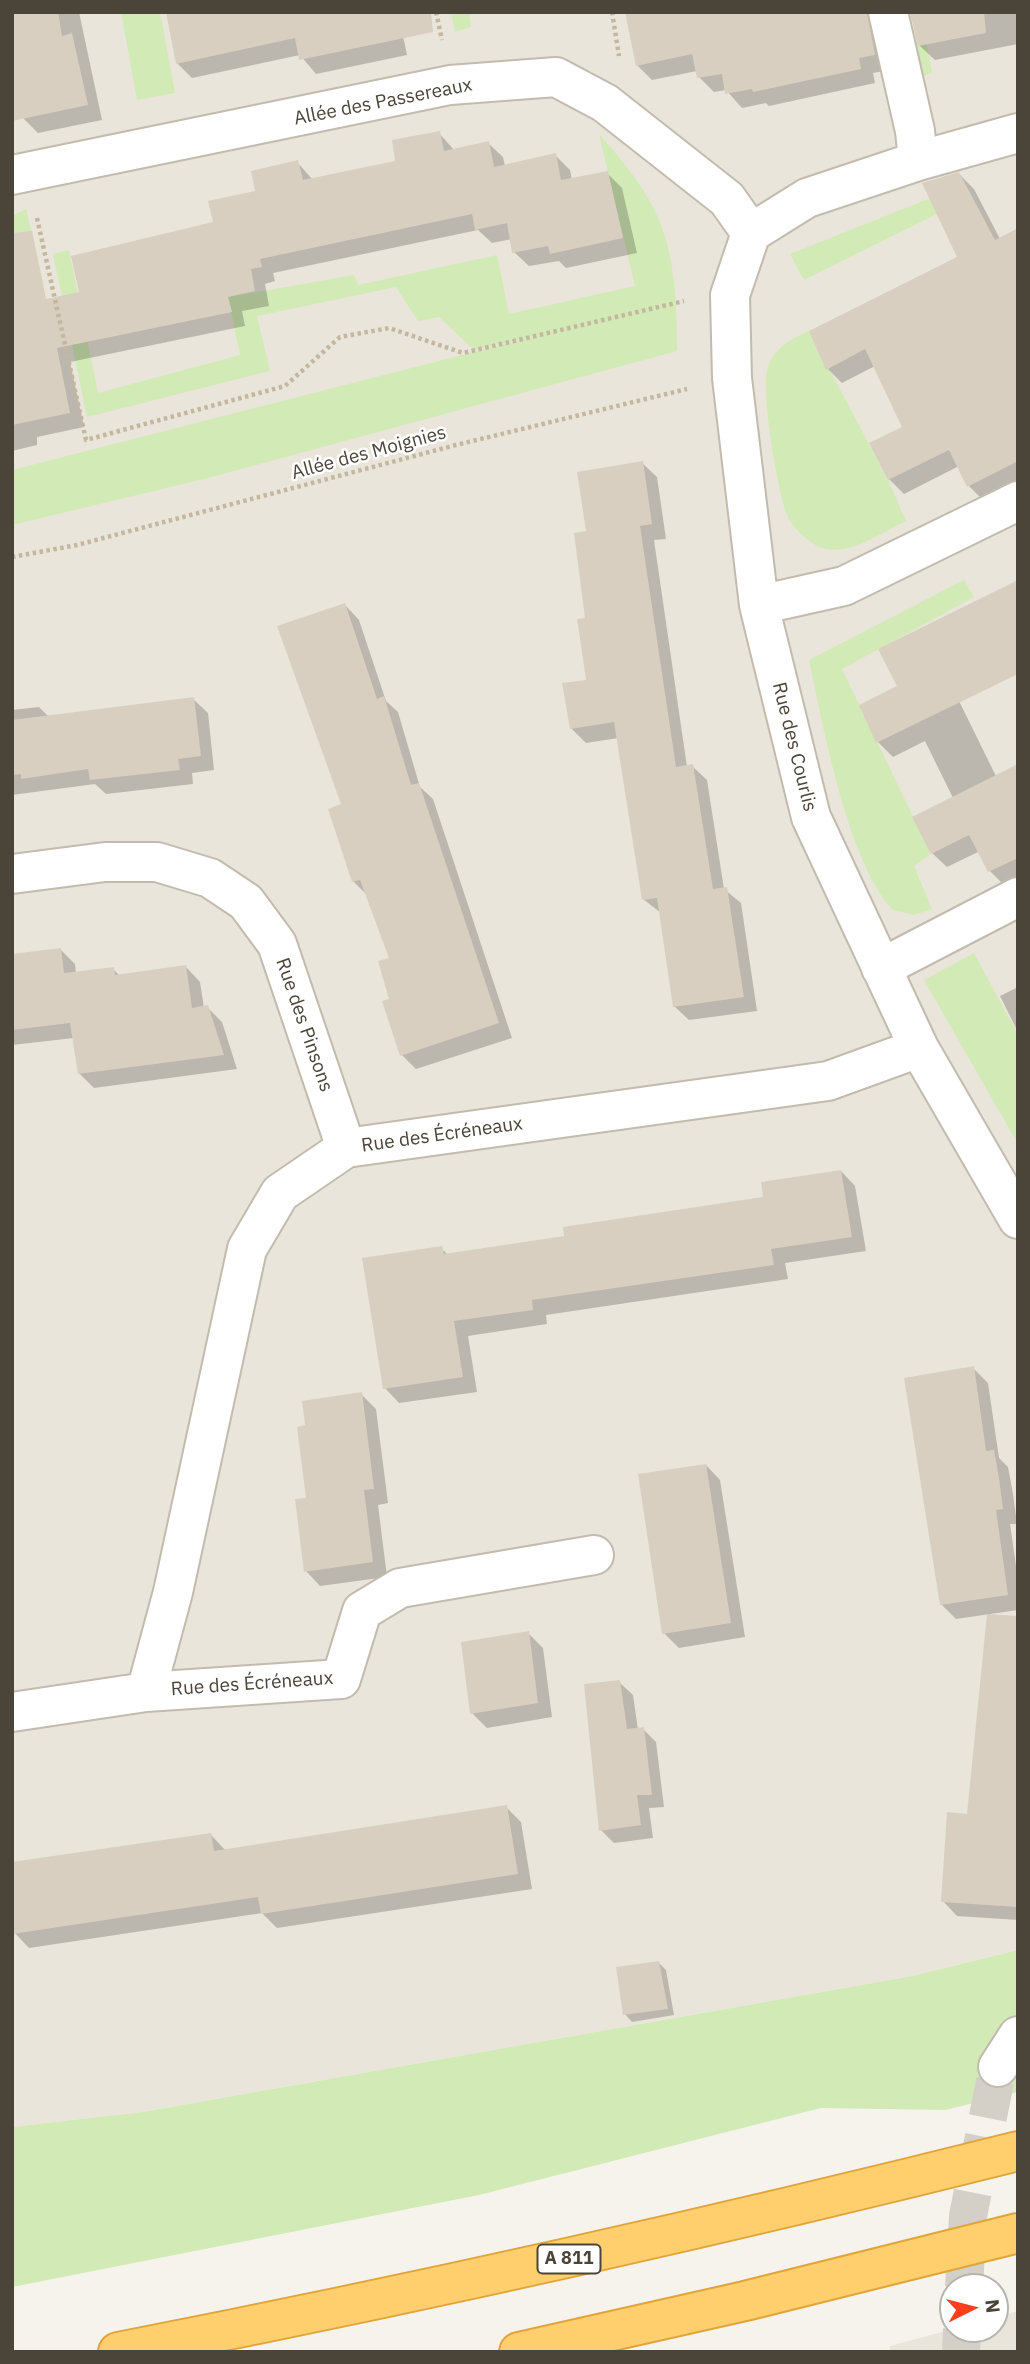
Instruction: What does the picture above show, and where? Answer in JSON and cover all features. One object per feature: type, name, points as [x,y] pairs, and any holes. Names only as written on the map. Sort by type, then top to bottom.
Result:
[{"type":"highway","name":"A 811","points":[[118,2352],[406,2295],[619,2248],[1018,2151]]},
{"type":"highway","points":[[519,2352],[745,2301],[1018,2233]]},
{"type":"street","points":[[887,12],[915,131],[918,161]]},
{"type":"street","name":"Allée des Passereaux","points":[[19,174],[450,85],[556,77],[605,103],[727,199],[751,233]]},
{"type":"street","points":[[751,233],[807,198],[918,161],[1018,133]]},
{"type":"street","name":"Rue des Courlis","points":[[751,233],[731,290],[732,378],[759,605],[811,817],[919,1048],[1018,1219]]},
{"type":"street","points":[[759,605],[844,586],[1018,501]]},
{"type":"street","name":"Rue des Pinsons","points":[[12,874],[105,862],[157,862],[210,878],[246,902],[277,944],[346,1148]]},
{"type":"street","points":[[881,968],[1018,897]]},
{"type":"street","name":"Rue des Écréneaux","points":[[146,1692],[173,1592],[247,1249],[280,1193],[346,1148],[828,1081],[919,1048]]},
{"type":"street","name":"Rue des Écréneaux","points":[[12,1712],[146,1692],[341,1679],[362,1611],[400,1588],[594,1555]]},
{"type":"path","points":[[19,174],[86,440],[285,386],[340,337],[389,328],[463,353],[731,290]]},
{"type":"path","name":"Allée des Moignies","points":[[12,557],[77,545],[456,444],[732,378]]},
{"type":"shaded area","points":[[12,12],[1018,12],[1018,1950],[912,1976],[142,2112],[12,2127]]},
{"type":"shaded area","points":[[1018,2311],[1018,2352],[890,2352],[890,2346],[939,2333],[939,2343],[1009,2343],[1009,2314]]},
{"type":"green space","points":[[121,12],[160,12],[175,93],[137,100]]},
{"type":"green space","points":[[451,12],[469,12],[471,27],[455,32]]},
{"type":"green space","points":[[911,12],[921,12],[932,73],[923,76]]},
{"type":"green space","points":[[599,134],[643,190],[662,228],[673,274],[677,351],[208,478],[12,525],[12,470],[564,329],[474,350],[439,317],[418,321],[396,287],[257,316],[270,371],[87,417],[53,254],[69,250],[98,393],[240,355],[228,297],[354,275],[358,285],[497,255],[509,314],[635,286]]},
{"type":"green space","points":[[961,186],[969,198],[804,280],[790,254]]},
{"type":"green space","points":[[26,209],[44,286],[12,293],[12,216]]},
{"type":"green space","points":[[809,331],[888,480],[906,521],[867,541],[836,550],[821,548],[810,542],[789,519],[776,469],[768,421],[766,382],[767,370],[773,356],[783,346]]},
{"type":"green space","points":[[964,580],[974,597],[842,669],[931,854],[914,866],[932,909],[914,915],[893,910],[877,888],[863,860],[839,792],[809,660]]},
{"type":"green space","points":[[974,953],[1018,1035],[1018,1144],[924,980]]},
{"type":"green space","points":[[1018,1950],[1018,2092],[945,2110],[821,2108],[479,2195],[12,2287],[12,2127],[142,2112],[912,1976]]},
{"type":"building","points":[[12,12],[58,12],[62,36],[72,33],[88,105],[12,121]]},
{"type":"building","points":[[166,12],[431,12],[433,32],[299,60],[295,38],[176,64]]},
{"type":"building","points":[[625,12],[867,12],[875,55],[859,58],[861,69],[753,92],[752,89],[725,94],[722,74],[697,78],[692,54],[636,66]]},
{"type":"building","points":[[910,12],[984,12],[986,33],[918,46]]},
{"type":"building","points":[[440,131],[444,151],[489,141],[494,167],[556,153],[561,180],[608,171],[623,238],[550,254],[548,246],[512,253],[507,223],[475,230],[472,214],[260,259],[262,267],[251,269],[255,291],[228,297],[232,312],[57,348],[70,413],[12,425],[12,233],[32,231],[46,299],[79,292],[71,256],[213,222],[208,201],[255,191],[251,171],[298,160],[303,180],[395,161],[392,140]]},
{"type":"building","points":[[959,172],[995,240],[1018,228],[1018,461],[967,487],[949,450],[888,480],[869,443],[902,427],[865,349],[826,370],[809,331],[957,257],[922,183]]},
{"type":"building","points":[[643,461],[652,524],[640,526],[676,767],[693,764],[713,889],[727,887],[744,997],[673,1007],[657,898],[642,900],[614,722],[570,729],[562,683],[586,680],[577,619],[585,618],[574,533],[586,531],[577,472]]},
{"type":"building","points":[[1018,580],[1018,674],[876,743],[859,705],[897,686],[878,649]]},
{"type":"building","points":[[345,603],[377,699],[384,696],[411,785],[419,783],[499,1023],[400,1056],[382,1001],[389,999],[378,961],[389,958],[360,880],[352,882],[328,809],[341,804],[277,626]]},
{"type":"building","points":[[194,697],[201,756],[178,759],[180,770],[90,780],[88,769],[21,779],[21,774],[12,775],[12,720]]},
{"type":"building","points":[[1018,764],[1018,858],[988,872],[969,835],[931,854],[912,817]]},
{"type":"building","points":[[61,948],[64,973],[114,967],[115,975],[186,965],[192,1008],[208,1005],[224,1055],[78,1074],[70,1023],[12,1030],[12,954]]},
{"type":"building","points":[[841,1170],[852,1237],[771,1249],[774,1265],[532,1300],[533,1310],[454,1321],[463,1377],[383,1389],[362,1258],[442,1246],[444,1254],[564,1236],[563,1227],[763,1197],[761,1182]]},
{"type":"building","points":[[974,1366],[986,1451],[994,1450],[999,1478],[1003,1509],[996,1510],[1008,1595],[940,1605],[904,1378]]},
{"type":"building","points":[[362,1392],[374,1489],[364,1490],[373,1562],[304,1572],[295,1499],[306,1498],[297,1427],[305,1425],[302,1401]]},
{"type":"building","points":[[706,1464],[731,1623],[662,1634],[638,1474]]},
{"type":"building","points":[[987,1614],[1018,1616],[1018,1907],[941,1902],[947,1812],[967,1814]]},
{"type":"building","points":[[529,1631],[538,1703],[470,1714],[461,1642]]},
{"type":"building","points":[[620,1680],[627,1729],[644,1727],[652,1795],[637,1795],[641,1825],[599,1831],[584,1684]]},
{"type":"building","points":[[507,1805],[518,1874],[261,1914],[258,1897],[12,1934],[12,1862],[211,1833],[214,1851]]},
{"type":"building","points":[[659,1961],[668,2009],[623,2015],[616,1967]]},
{"type":"tunnel","points":[[965,2273],[968,2216],[998,2067]]},
{"type":"tunnel","points":[[961,2343],[961,2352]]}]
